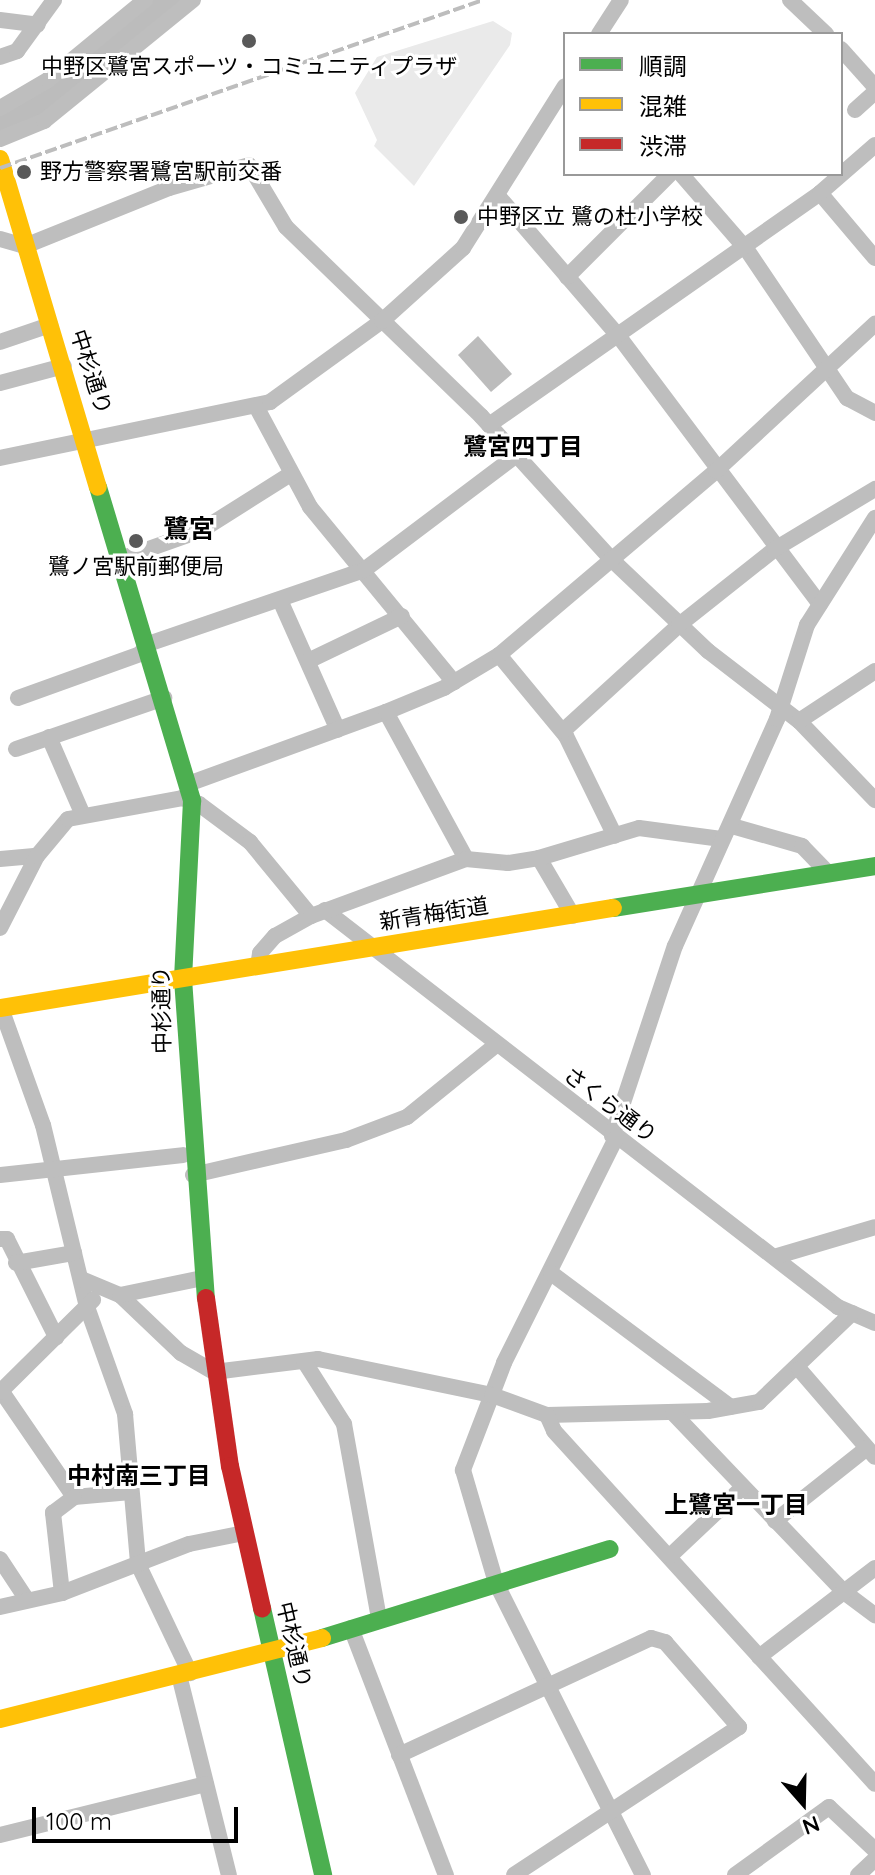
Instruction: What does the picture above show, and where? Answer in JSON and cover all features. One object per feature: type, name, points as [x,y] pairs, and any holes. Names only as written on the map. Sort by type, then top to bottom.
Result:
[{"type":"main road","name":"中杉通り","points":[[0,159],[88,441],[190,793],[183,979],[193,1175],[214,1372],[270,1653],[323,1875]]},
{"type":"main road","name":"新青梅街道","points":[[1,1008],[875,866]]},
{"type":"main road","points":[[0,1719],[270,1653],[610,1549]]},
{"type":"street","points":[[0,57],[17,51],[54,0]]},
{"type":"street","points":[[0,108],[48,80],[145,0]]},
{"type":"street","points":[[0,139],[44,121],[193,0]]},
{"type":"street","points":[[600,32],[621,0]]},
{"type":"street","points":[[790,0],[815,30]]},
{"type":"street","points":[[0,20],[38,25]]},
{"type":"street","points":[[843,51],[875,89],[855,110]]},
{"type":"street","points":[[0,458],[257,408],[382,321],[463,248],[563,89]]},
{"type":"street","points":[[843,173],[875,145]]},
{"type":"street","points":[[0,239],[25,246],[169,188],[249,165],[286,227],[489,425],[514,457],[611,559],[679,625],[799,721],[875,800]]},
{"type":"street","points":[[567,277],[668,176]]},
{"type":"street","points":[[683,176],[742,245],[847,398],[875,413]]},
{"type":"street","points":[[489,425],[620,338],[839,176]]},
{"type":"street","points":[[820,193],[875,258]]},
{"type":"street","points":[[498,196],[620,338],[716,471],[820,604]]},
{"type":"street","points":[[0,928],[37,856],[68,819],[82,813],[182,798],[454,682],[499,655],[716,471],[875,324]]},
{"type":"street","points":[[0,342],[50,325]]},
{"type":"street","points":[[0,383],[64,366]]},
{"type":"street","points":[[257,408],[289,475],[454,682]]},
{"type":"street","points":[[18,698],[140,654],[148,644],[364,570],[514,457]]},
{"type":"street","points":[[123,558],[202,530],[289,475]]},
{"type":"street","points":[[563,731],[679,625],[775,549],[875,489]]},
{"type":"street","points":[[643,1875],[496,1583],[463,1470],[492,1395],[614,1137],[650,1017],[697,895],[780,706],[820,604],[875,518]]},
{"type":"street","points":[[280,600],[338,730]]},
{"type":"street","points":[[308,661],[402,616]]},
{"type":"street","points":[[499,655],[563,731],[615,836]]},
{"type":"street","points":[[799,721],[875,671]]},
{"type":"street","points":[[16,749],[164,698]]},
{"type":"street","points":[[386,712],[466,859]]},
{"type":"street","points":[[49,737],[82,813]]},
{"type":"street","name":"さくら通り","points":[[190,793],[250,842],[318,913],[371,949],[774,1257],[852,1313],[875,1323]]},
{"type":"street","points":[[258,966],[260,953],[275,936],[318,913],[466,859],[508,863],[539,858],[648,827],[726,832],[802,846],[828,873]]},
{"type":"street","points":[[0,859],[37,856]]},
{"type":"street","points":[[539,858],[573,916]]},
{"type":"street","points":[[1,1008],[53,1169],[84,1280],[87,1307],[125,1414],[138,1564],[184,1674],[206,1784],[229,1875]]},
{"type":"street","points":[[193,1175],[346,1140],[407,1117],[496,1045]]},
{"type":"street","points":[[0,1175],[183,1155]]},
{"type":"street","points":[[774,1257],[875,1227]]},
{"type":"street","points":[[0,1239],[7,1239],[16,1263],[56,1337]]},
{"type":"street","points":[[16,1263],[74,1253]]},
{"type":"street","points":[[551,1273],[731,1407]]},
{"type":"street","points":[[84,1280],[120,1295],[203,1278]]},
{"type":"street","points":[[74,1497],[0,1391],[102,1290]]},
{"type":"street","points":[[120,1295],[181,1353],[214,1372],[304,1361],[336,1362],[492,1395],[547,1415],[673,1413],[759,1402],[799,1369],[852,1313]]},
{"type":"street","points":[[304,1361],[344,1424],[379,1619]]},
{"type":"street","points":[[775,1521],[871,1452],[799,1369]]},
{"type":"street","points":[[673,1413],[844,1592],[875,1615]]},
{"type":"street","points":[[547,1415],[554,1431],[875,1784]]},
{"type":"street","points":[[670,1556],[742,1488]]},
{"type":"street","points":[[62,1593],[53,1513],[74,1497],[131,1492]]},
{"type":"street","points":[[0,1607],[62,1593],[189,1544],[244,1533]]},
{"type":"street","points":[[0,1559],[27,1600]]},
{"type":"street","points":[[759,1657],[875,1568]]},
{"type":"street","points":[[351,1628],[446,1875]]},
{"type":"street","points":[[399,1755],[658,1638],[739,1727],[514,1875]]},
{"type":"street","points":[[0,1835],[206,1784]]},
{"type":"street","points":[[735,1875],[829,1807],[875,1850]]},
{"type":"street","points":[[858,1875],[875,1859]]},
{"type":"shaded area","points":[[151,0],[185,0],[54,109],[0,135],[0,112]]},
{"type":"shaded area","points":[[493,21],[512,33],[510,45],[414,186],[374,146],[377,140],[355,93],[377,57]]},
{"type":"shaded area","points":[[478,336],[512,374],[491,392],[458,355]]},
{"type":"railway","points":[[0,168],[483,0]]},
{"type":"traffic: fast","points":[[98,487],[192,801],[183,979],[206,1298]]},
{"type":"traffic: fast","points":[[613,908],[875,866]]},
{"type":"traffic: fast","points":[[322,1638],[610,1549]]},
{"type":"traffic: fast","points":[[262,1608],[323,1875]]},
{"type":"traffic: slow","points":[[0,159],[98,487]]},
{"type":"traffic: slow","points":[[0,1008],[613,908]]},
{"type":"traffic: slow","points":[[0,1719],[322,1638]]},
{"type":"traffic: jam","points":[[206,1298],[230,1466],[262,1608]]},
{"type":"place","name":"中野区鷺宮スポーツ・コミュニティプラザ","points":[[249,41]]},
{"type":"place","name":"野方警察署鷺宮駅前交番","points":[[24,172]]},
{"type":"place","name":"中野区立 鷺の杜小学校","points":[[461,217]]},
{"type":"place","name":"鷺ノ宮駅前郵便局","points":[[136,541]]},
{"type":"district","name":"鷺宮四丁目","points":[[523,447]]},
{"type":"district","name":"鷺宮","points":[[189,529]]},
{"type":"district","name":"中村南三丁目","points":[[139,1476]]},
{"type":"district","name":"上鷺宮一丁目","points":[[736,1505]]}]
